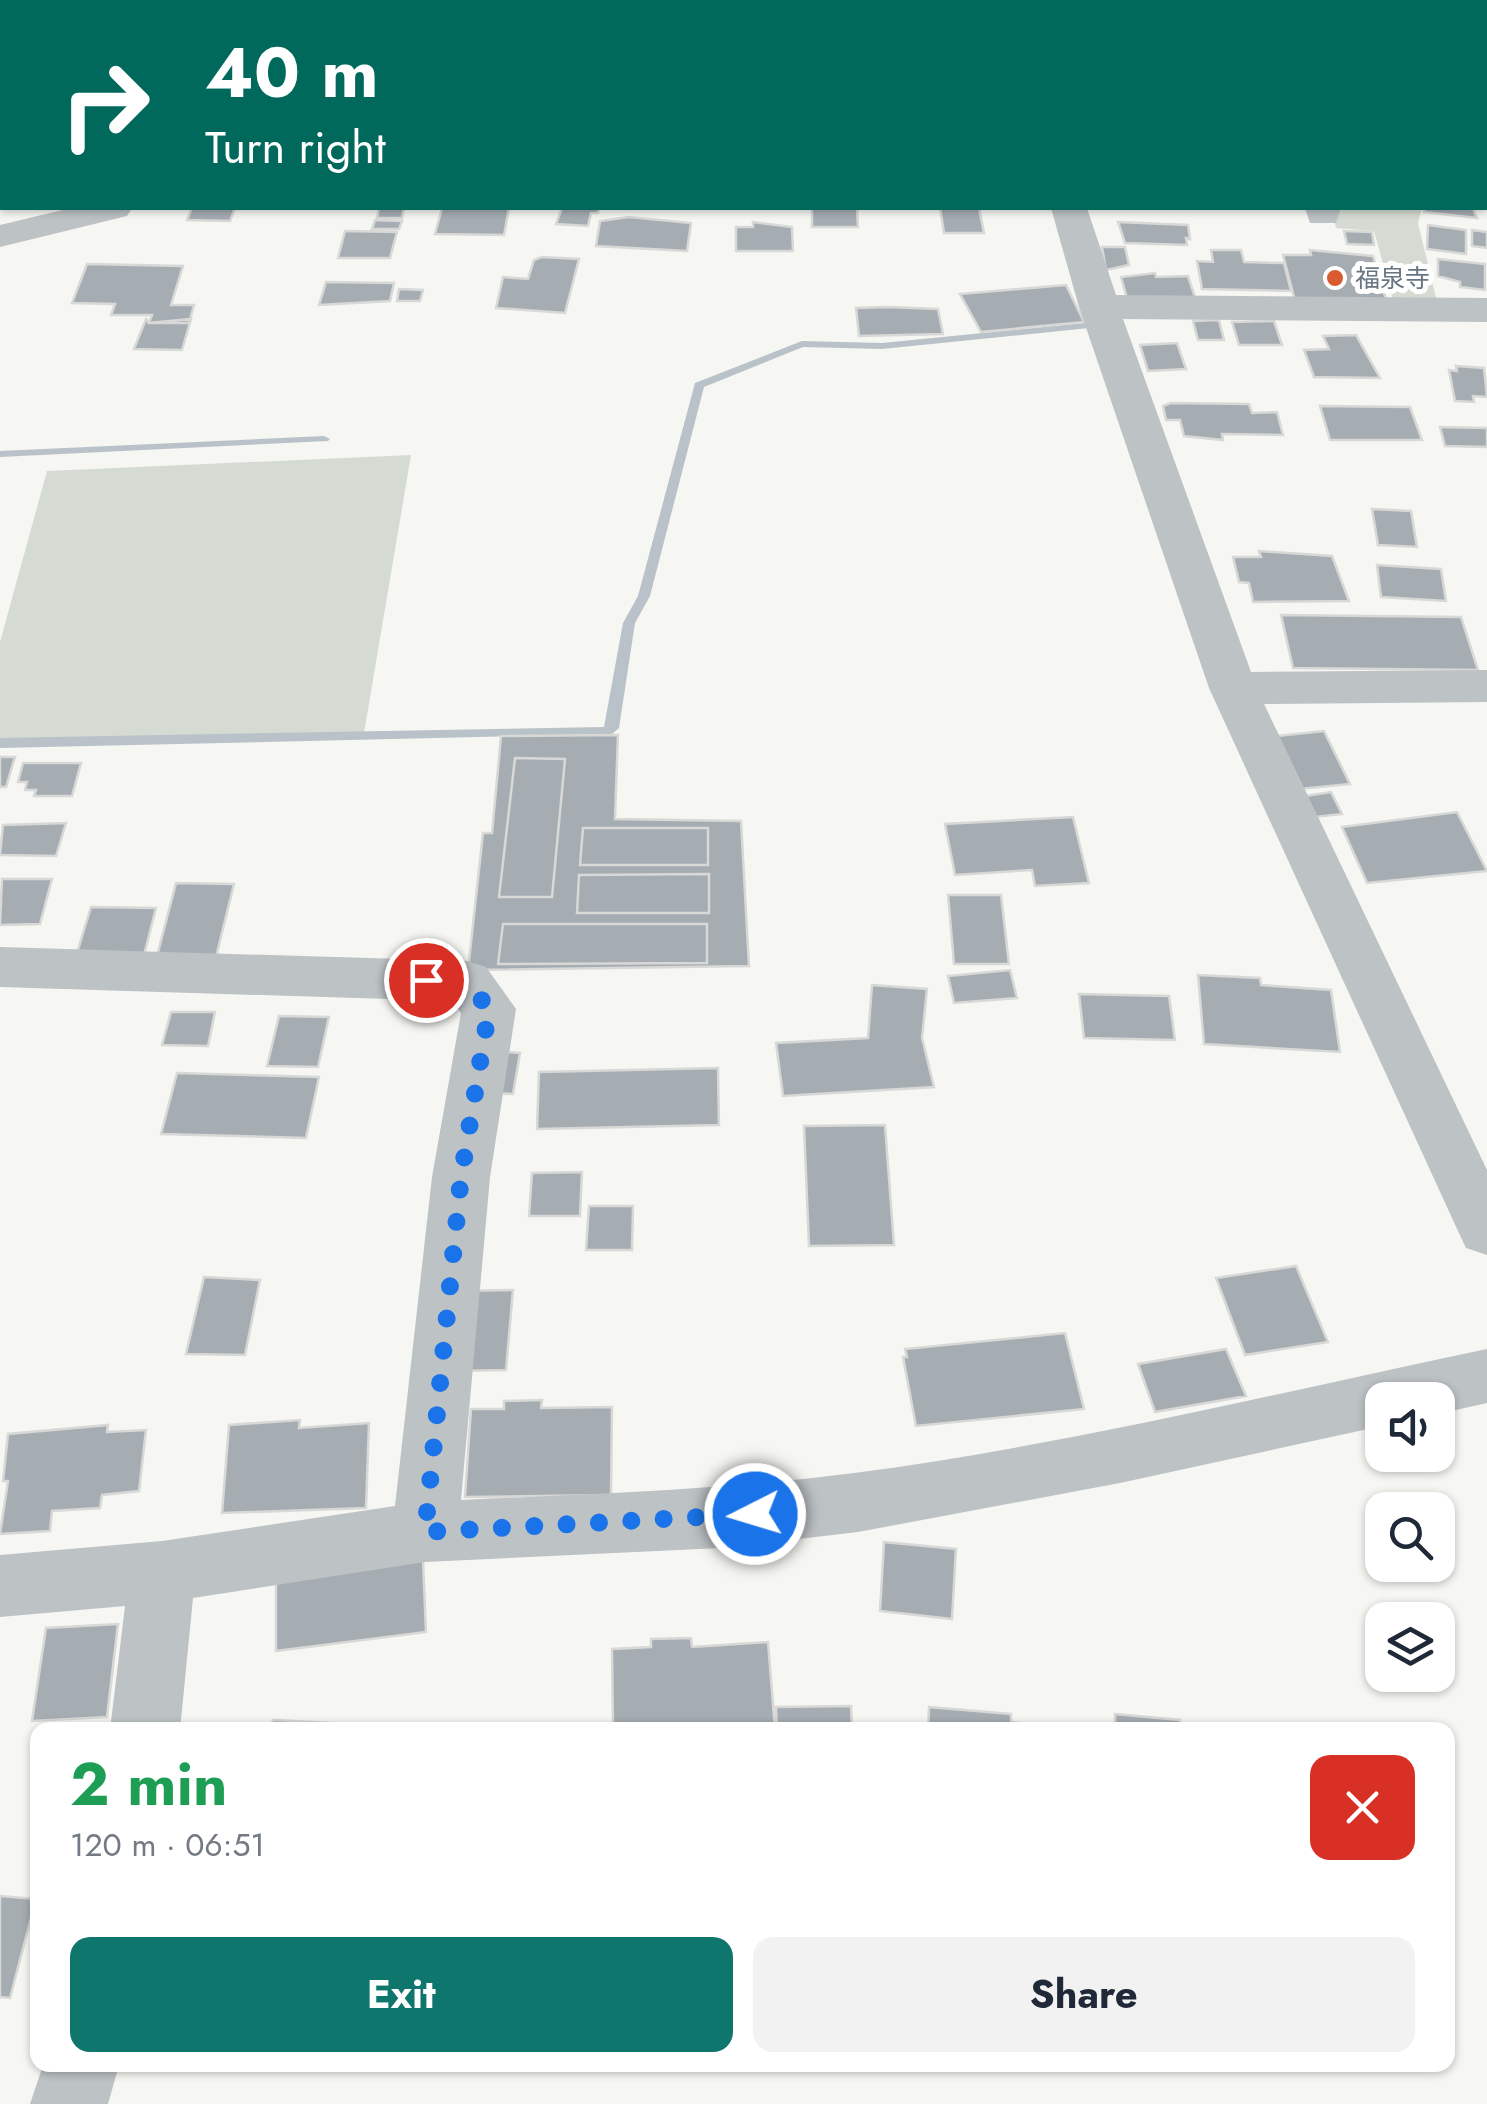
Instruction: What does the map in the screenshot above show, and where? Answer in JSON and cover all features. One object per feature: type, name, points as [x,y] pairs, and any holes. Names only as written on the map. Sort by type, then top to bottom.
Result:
[{"type":"street","points":[[0,236],[106,210]]},
{"type":"street","points":[[1070,210],[1099,307],[1233,688],[1487,1231]]},
{"type":"street","points":[[1099,307],[1487,310]]},
{"type":"street","points":[[1233,688],[1487,686]]},
{"type":"street","points":[[0,968],[466,981],[489,1009],[461,1177],[425,1532]]},
{"type":"street","points":[[0,1586],[162,1572],[425,1532],[721,1518],[858,1502],[1120,1454],[1487,1376]]},
{"type":"street","points":[[146,1722],[162,1572]]},
{"type":"street","points":[[69,2104],[79,2072]]},
{"type":"shaded area","points":[[1332,210],[1421,210],[1418,223],[1438,306],[1395,307],[1374,231],[1336,228]]},
{"type":"shaded area","points":[[411,455],[364,733],[0,741],[0,642],[47,471]]},
{"type":"building","points":[[191,210],[234,210],[230,221],[187,220]]},
{"type":"building","points":[[379,210],[404,210],[402,218],[377,218]]},
{"type":"building","points":[[441,210],[509,210],[504,235],[435,234]]},
{"type":"building","points":[[561,210],[599,210],[591,213],[588,226],[556,224]]},
{"type":"building","points":[[812,210],[857,210],[858,227],[812,227]]},
{"type":"building","points":[[940,210],[979,210],[984,233],[944,233]]},
{"type":"building","points":[[1474,210],[1477,218],[1424,212]]},
{"type":"building","points":[[629,217],[691,223],[687,251],[596,246],[600,221]]},
{"type":"building","points":[[375,220],[402,221],[399,229],[372,229]]},
{"type":"building","points":[[753,222],[792,227],[793,251],[736,251],[736,227],[753,227]]},
{"type":"building","points":[[1118,222],[1188,225],[1190,239],[1186,238],[1187,245],[1125,243]]},
{"type":"building","points":[[1428,225],[1466,230],[1466,254],[1427,249]]},
{"type":"building","points":[[1472,230],[1487,232],[1487,248],[1472,246]]},
{"type":"building","points":[[345,231],[397,232],[390,258],[338,258]]},
{"type":"building","points":[[1344,231],[1372,232],[1374,245],[1347,244]]},
{"type":"building","points":[[1102,247],[1125,247],[1129,265],[1106,270]]},
{"type":"building","points":[[1211,250],[1241,250],[1244,262],[1284,263],[1291,291],[1202,289],[1197,261],[1213,262]]},
{"type":"building","points":[[1310,250],[1373,256],[1387,303],[1295,301],[1283,255],[1311,255]]},
{"type":"building","points":[[579,259],[565,313],[496,308],[503,277],[528,279],[534,260]]},
{"type":"building","points":[[1438,259],[1485,264],[1485,290],[1460,287],[1460,282],[1438,276]]},
{"type":"building","points":[[87,264],[183,266],[171,305],[194,305],[189,323],[149,323],[152,315],[111,315],[115,304],[72,303]]},
{"type":"building","points":[[1155,273],[1156,277],[1188,276],[1196,300],[1128,302],[1121,277]]},
{"type":"building","points":[[326,282],[394,283],[390,301],[319,305]]},
{"type":"building","points":[[1066,285],[1084,322],[981,332],[960,294]]},
{"type":"building","points":[[399,289],[423,290],[420,301],[397,301]]},
{"type":"building","points":[[856,308],[938,309],[943,334],[859,336]]},
{"type":"building","points":[[146,319],[149,323],[191,319],[182,350],[134,349]]},
{"type":"building","points":[[1219,320],[1224,340],[1198,340],[1193,321]]},
{"type":"building","points":[[1274,321],[1282,345],[1239,345],[1232,322]]},
{"type":"building","points":[[1356,335],[1380,378],[1314,377],[1304,350],[1329,349],[1323,336]]},
{"type":"building","points":[[1177,343],[1186,369],[1148,371],[1140,345]]},
{"type":"building","points":[[1456,366],[1484,368],[1487,397],[1473,396],[1474,402],[1455,401],[1449,370],[1457,371]]},
{"type":"building","points":[[1249,404],[1252,413],[1277,412],[1283,435],[1222,434],[1223,440],[1184,436],[1180,420],[1166,420],[1163,406]]},
{"type":"building","points":[[1320,406],[1410,407],[1422,440],[1330,440]]},
{"type":"building","points":[[1440,427],[1487,428],[1487,447],[1445,446]]},
{"type":"building","points":[[1372,509],[1411,511],[1417,547],[1378,545]]},
{"type":"building","points":[[1259,551],[1332,556],[1349,601],[1253,602],[1249,583],[1239,582],[1233,557],[1261,557]]},
{"type":"building","points":[[1377,565],[1441,569],[1446,601],[1381,597]]},
{"type":"building","points":[[1281,615],[1461,617],[1478,670],[1293,668]]},
{"type":"building","points":[[1324,731],[1350,784],[1300,789],[1277,736]]},
{"type":"building","points":[[618,735],[615,819],[741,821],[749,966],[468,970],[483,833],[492,833],[501,736]]},
{"type":"building","points":[[0,757],[15,757],[6,787],[0,787]]},
{"type":"building","points":[[515,758],[565,759],[552,897],[499,897]]},
{"type":"building","points":[[23,763],[81,763],[72,796],[34,796],[36,790],[25,790],[27,782],[18,782]]},
{"type":"building","points":[[1331,792],[1342,814],[1315,817],[1305,796]]},
{"type":"building","points":[[1457,812],[1487,871],[1367,883],[1342,827]]},
{"type":"building","points":[[1073,817],[1089,883],[1035,886],[1032,870],[955,875],[945,824]]},
{"type":"building","points":[[66,823],[56,856],[0,855],[3,825]]},
{"type":"building","points":[[583,828],[708,828],[708,865],[580,865]]},
{"type":"building","points":[[709,874],[709,913],[577,913],[579,875]]},
{"type":"building","points":[[2,879],[52,879],[40,924],[0,925]]},
{"type":"building","points":[[176,883],[234,884],[215,961],[156,960]]},
{"type":"building","points":[[948,895],[1001,895],[1009,964],[954,964]]},
{"type":"building","points":[[91,907],[156,908],[144,955],[77,953]]},
{"type":"building","points":[[503,924],[707,924],[707,963],[498,964]]},
{"type":"building","points":[[1010,970],[1017,998],[954,1003],[948,976]]},
{"type":"building","points":[[1198,975],[1260,978],[1261,985],[1331,990],[1340,1052],[1204,1044]]},
{"type":"building","points":[[872,985],[927,989],[922,1038],[934,1087],[783,1096],[776,1043],[868,1038]]},
{"type":"building","points":[[1079,994],[1169,996],[1175,1040],[1084,1038]]},
{"type":"building","points":[[171,1012],[215,1012],[208,1046],[162,1045]]},
{"type":"building","points":[[279,1016],[329,1017],[318,1067],[267,1066]]},
{"type":"building","points":[[496,1051],[520,1053],[513,1094],[489,1093]]},
{"type":"building","points":[[718,1068],[719,1125],[537,1129],[539,1072]]},
{"type":"building","points":[[177,1073],[319,1077],[306,1138],[161,1134]]},
{"type":"building","points":[[885,1125],[894,1245],[809,1246],[804,1126]]},
{"type":"building","points":[[582,1172],[580,1216],[529,1216],[532,1173]]},
{"type":"building","points":[[589,1206],[633,1206],[632,1250],[586,1250]]},
{"type":"building","points":[[1296,1266],[1328,1342],[1245,1355],[1216,1278]]},
{"type":"building","points":[[204,1277],[260,1280],[245,1355],[186,1354]]},
{"type":"building","points":[[513,1290],[506,1370],[451,1371],[457,1291]]},
{"type":"building","points":[[1065,1333],[1084,1409],[916,1426],[903,1357],[907,1357],[905,1349]]},
{"type":"building","points":[[1226,1349],[1246,1396],[1155,1412],[1138,1364]]},
{"type":"building","points":[[542,1400],[541,1408],[612,1407],[611,1495],[465,1497],[471,1409],[504,1409],[504,1401]]},
{"type":"building","points":[[300,1420],[299,1428],[369,1423],[366,1508],[222,1513],[229,1425]]},
{"type":"building","points":[[108,1425],[107,1432],[146,1430],[139,1491],[102,1495],[100,1508],[52,1511],[50,1531],[0,1534],[8,1481],[3,1481],[8,1434]]},
{"type":"building","points":[[884,1542],[956,1549],[952,1619],[880,1611]]},
{"type":"building","points":[[423,1560],[426,1632],[276,1651],[276,1577]]},
{"type":"building","points":[[118,1624],[107,1717],[32,1721],[46,1628]]},
{"type":"building","points":[[691,1638],[692,1647],[768,1642],[774,1722],[613,1722],[612,1649],[651,1647],[651,1639]]},
{"type":"building","points":[[851,1706],[852,1722],[777,1722],[776,1707]]},
{"type":"building","points":[[929,1707],[1011,1714],[1011,1722],[928,1722]]},
{"type":"building","points":[[1115,1714],[1180,1720],[1180,1722],[1115,1722]]},
{"type":"building","points":[[0,1896],[30,1898],[30,1922],[10,1998],[0,1997]]},
{"type":"waterway","points":[[0,743],[607,731],[612,728],[629,623],[644,596],[699,385],[802,344],[882,346],[1105,324]]},
{"type":"waterway","points":[[0,454],[324,439]]},
{"type":"place","name":"福泉寺","points":[[1335,278]]},
{"type":"route","points":[[426,980],[466,981],[489,1009],[461,1177],[425,1532],[755,1514]]}]
